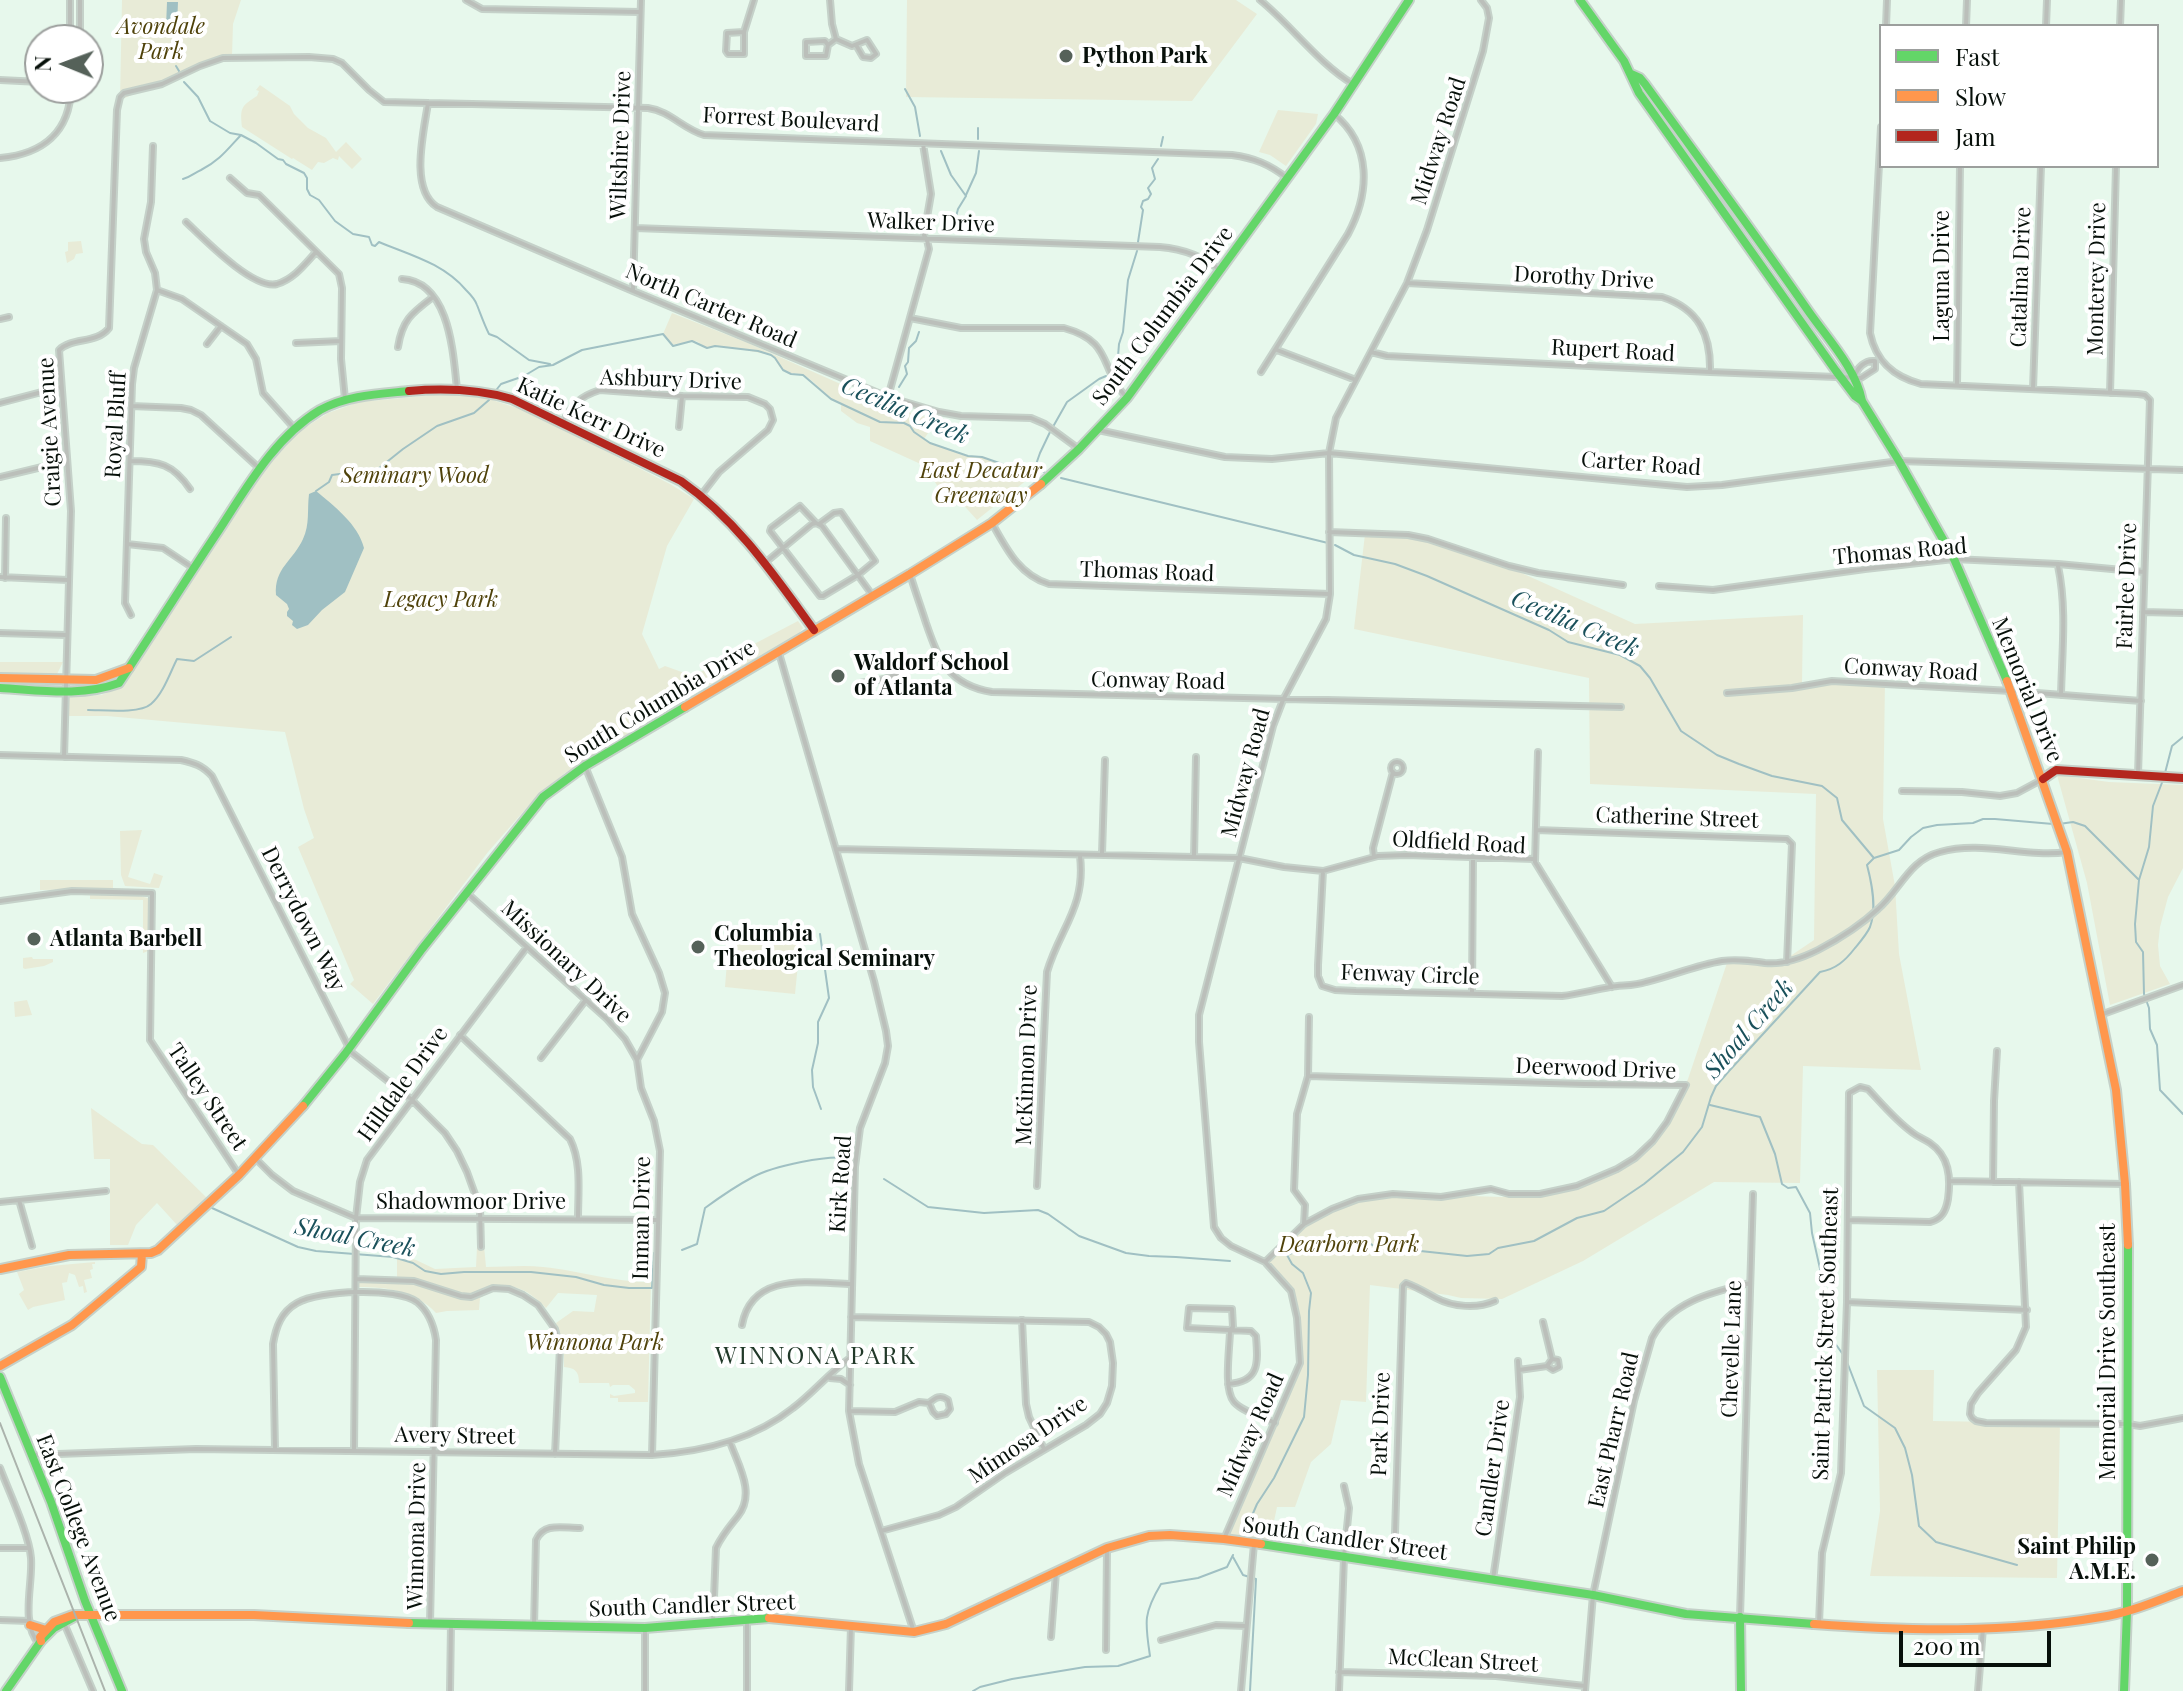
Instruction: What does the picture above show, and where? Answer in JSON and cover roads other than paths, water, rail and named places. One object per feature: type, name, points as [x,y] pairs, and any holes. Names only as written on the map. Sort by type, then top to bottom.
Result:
[{"type":"main road","name":"South Columbia Drive","points":[[0,1366],[78,1321],[141,1267],[142,1254],[158,1250],[172,1239],[239,1175],[301,1109],[543,797],[585,766],[779,653],[992,523],[1033,492],[1079,449],[1127,398],[1221,271],[1334,114],[1409,0]]},
{"type":"main road","name":"Memorial Drive","points":[[1580,0],[1631,74],[1639,93],[1841,377],[1862,401]]},
{"type":"main road","name":"Memorial Drive","points":[[1631,74],[1645,84],[1694,150],[1853,376],[1862,401],[1954,559],[2011,691],[2067,852],[2102,1015]]},
{"type":"main road","name":"Katie Kerr Drive","points":[[65,685],[97,691],[119,683],[260,469],[295,429],[345,399],[422,390],[492,392],[512,399],[681,481],[702,494],[728,517],[814,630]]},
{"type":"main road","points":[[0,678],[65,685]]},
{"type":"main road","points":[[0,688],[65,685]]},
{"type":"main road","points":[[2043,779],[2056,770],[2183,778]]},
{"type":"main road","name":"Memorial Drive Southeast","points":[[2102,1015],[2116,1090],[2125,1184],[2129,1312],[2124,1691]]},
{"type":"main road","points":[[0,1269],[69,1255],[142,1254]]},
{"type":"main road","name":"East College Avenue","points":[[0,1377],[122,1691]]},
{"type":"main road","name":"South Candler Street","points":[[76,1616],[254,1615],[451,1624],[645,1628],[772,1618],[914,1632],[946,1624],[1107,1548],[1149,1536],[1170,1535],[1233,1540],[1493,1579],[1686,1614],[1897,1630],[1983,1628],[2103,1617],[2183,1591]]},
{"type":"main road","points":[[6,1691],[40,1642],[76,1616]]},
{"type":"main road","points":[[40,1642],[46,1630],[64,1617],[76,1616]]},
{"type":"main road","points":[[1740,1617],[1741,1691]]},
{"type":"main road","points":[[30,1623],[46,1630]]},
{"type":"street","points":[[70,0],[70,24]]},
{"type":"street","points":[[80,0],[80,24]]},
{"type":"street","points":[[466,0],[482,9],[640,12]]},
{"type":"street","name":"Wiltshire Drive","points":[[633,291],[641,0]]},
{"type":"street","points":[[744,32],[727,33],[728,54],[744,54],[744,32],[754,0]]},
{"type":"street","points":[[830,0],[836,39],[856,45],[867,40],[876,54],[871,58],[863,57],[856,45]]},
{"type":"street","points":[[1260,0],[1334,71],[1353,84]]},
{"type":"street","name":"Midway Road","points":[[1233,1540],[1300,1363],[1297,1318],[1291,1291],[1265,1262],[1231,1246],[1214,1227],[1199,1015],[1273,726],[1283,700],[1326,619],[1330,594],[1329,453],[1336,418],[1407,283],[1427,230],[1476,77],[1489,18],[1481,0]]},
{"type":"street","points":[[1886,24],[1887,0]]},
{"type":"street","points":[[1966,24],[1967,0]]},
{"type":"street","points":[[2046,24],[2047,0]]},
{"type":"street","points":[[2120,24],[2121,0]]},
{"type":"street","points":[[828,45],[825,41],[806,42],[806,56],[826,56],[828,45],[836,39]]},
{"type":"street","name":"Forrest Boulevard","points":[[124,93],[162,84],[223,58],[309,57],[342,63],[382,101],[639,107],[664,112],[688,129],[704,135],[1232,155],[1264,162],[1287,178]]},
{"type":"street","points":[[0,80],[24,81]]},
{"type":"street","name":"Craigie Avenue","points":[[64,757],[71,511],[59,350],[61,346],[101,336],[109,328],[117,110],[124,93]]},
{"type":"street","name":"North Carter Road","points":[[428,103],[419,175],[430,203],[888,397],[961,416],[1031,418],[1045,424],[1079,449]]},
{"type":"street","points":[[0,158],[33,151],[53,137],[69,104]]},
{"type":"street","points":[[1261,372],[1348,234],[1360,205],[1364,186],[1362,153],[1348,129],[1334,114]]},
{"type":"street","points":[[888,397],[929,249],[924,235],[931,194],[923,144]]},
{"type":"street","points":[[153,146],[151,202],[144,239],[157,290],[182,299],[247,344],[256,359],[263,393],[295,429]]},
{"type":"street","points":[[1853,376],[1861,378],[1875,369],[1877,359],[1870,324],[1879,163]]},
{"type":"street","name":"Laguna Drive","points":[[1957,385],[1960,168]]},
{"type":"street","name":"Catalina Drive","points":[[2033,389],[2041,168]]},
{"type":"street","name":"Monterey Drive","points":[[2110,393],[2116,168]]},
{"type":"street","points":[[230,178],[247,193],[259,195],[339,274],[345,399]]},
{"type":"street","points":[[186,222],[223,257],[264,284],[274,285],[287,280],[316,252]]},
{"type":"street","name":"Walker Drive","points":[[635,228],[1174,248],[1205,259],[1221,271]]},
{"type":"street","points":[[402,279],[423,285],[441,308],[447,322],[457,389]]},
{"type":"street","name":"Dorothy Drive","points":[[1407,283],[1662,297],[1683,306],[1695,317],[1707,342],[1710,372]]},
{"type":"street","name":"Royal Bluff","points":[[131,615],[125,603],[134,368],[157,290]]},
{"type":"street","points":[[398,347],[406,320],[433,297]]},
{"type":"street","points":[[0,319],[9,317]]},
{"type":"street","points":[[910,318],[961,328],[1064,328],[1079,332],[1094,342],[1105,357],[1109,374],[1127,398]]},
{"type":"street","points":[[207,344],[221,326]]},
{"type":"street","points":[[296,343],[341,341]]},
{"type":"street","points":[[1277,350],[1356,380]]},
{"type":"street","name":"Rupert Road","points":[[1371,352],[1387,356],[1853,376]]},
{"type":"street","points":[[1877,359],[1904,380],[1921,384],[2110,393]]},
{"type":"street","points":[[0,403],[61,387]]},
{"type":"street","name":"Ashbury Drive","points":[[563,422],[577,401],[600,390],[758,399],[770,409],[773,420],[768,430],[719,472],[702,494]]},
{"type":"street","name":"Fairlee Drive","points":[[2110,393],[2138,394],[2148,397],[2150,404],[2138,777]]},
{"type":"street","points":[[679,427],[682,396]]},
{"type":"street","points":[[131,406],[191,410],[201,415],[260,469]]},
{"type":"street","name":"Carter Road","points":[[1098,430],[1225,457],[1272,459],[1329,453],[1687,487],[1899,461],[2183,470]]},
{"type":"street","points":[[0,477],[67,461]]},
{"type":"street","points":[[130,461],[159,463],[172,468],[190,489]]},
{"type":"street","points":[[764,564],[783,548],[817,524],[841,512],[875,561],[858,575],[820,596],[783,548],[770,531],[802,507],[817,524],[822,526],[858,575],[873,596]]},
{"type":"street","points":[[6,518],[3,578],[68,580]]},
{"type":"street","name":"Thomas Road","points":[[992,523],[1018,565],[1038,581],[1049,584],[1330,594]]},
{"type":"street","points":[[1329,532],[1408,535],[1538,573],[1623,585]]},
{"type":"street","points":[[127,544],[163,548],[193,568]]},
{"type":"street","name":"Thomas Road","points":[[1659,586],[1713,590],[1954,559],[2144,572]]},
{"type":"street","points":[[2058,564],[2063,601],[2061,695]]},
{"type":"street","name":"Conway Road","points":[[910,574],[937,656],[945,669],[976,690],[1621,707]]},
{"type":"street","points":[[2143,612],[2183,613]]},
{"type":"street","points":[[0,633],[67,635]]},
{"type":"street","name":"Kirk Road","points":[[779,653],[886,1031],[888,1046],[885,1063],[860,1128],[857,1148],[853,1195],[849,1411],[859,1464],[914,1632]]},
{"type":"street","points":[[860,683],[912,669]]},
{"type":"street","name":"Conway Road","points":[[1727,693],[1792,688],[1832,681],[2141,701]]},
{"type":"street","points":[[1534,859],[1538,752]]},
{"type":"street","name":"Derrydown Way","points":[[0,755],[181,760],[205,768],[212,776],[351,1052],[412,1100],[445,1133],[457,1151],[480,1208],[481,1247]]},
{"type":"street","points":[[1194,857],[1196,757]]},
{"type":"street","points":[[1102,854],[1105,760]]},
{"type":"street","points":[[585,766],[622,857],[632,914],[665,993],[662,1012],[637,1060]]},
{"type":"street","points":[[1374,857],[1373,848],[1393,772]]},
{"type":"street","points":[[1902,791],[2000,796],[2017,793],[2043,779]]},
{"type":"street","name":"Catherine Street","points":[[1536,830],[1787,839],[1792,844],[1787,962]]},
{"type":"street","points":[[1612,987],[1643,983],[1723,961],[1787,962],[1815,951],[1868,917],[1913,868],[1935,853],[1950,849],[2000,848],[2049,855],[2067,852]]},
{"type":"street","name":"Oldfield Road","points":[[836,849],[1239,858],[1323,871],[1374,857],[1406,855],[1534,859],[1612,987]]},
{"type":"street","name":"McKinnon Drive","points":[[1037,1186],[1047,972],[1076,906],[1080,856]]},
{"type":"street","points":[[1472,994],[1473,857]]},
{"type":"street","name":"Fenway Circle","points":[[1323,871],[1318,965],[1322,986],[1335,990],[1562,996],[1612,987]]},
{"type":"street","name":"Talley Street","points":[[0,901],[72,891],[152,893],[150,1040],[239,1175]]},
{"type":"street","name":"Missionary Drive","points":[[467,893],[607,1019],[625,1039],[637,1060]]},
{"type":"street","name":"Hilldale Drive","points":[[354,1451],[356,1218],[360,1182],[367,1160],[527,947]]},
{"type":"street","points":[[2102,1015],[2183,985]]},
{"type":"street","points":[[541,1058],[585,1001]]},
{"type":"street","points":[[1304,1224],[1305,1205],[1294,1190],[1297,1114],[1308,1076],[1309,1017]]},
{"type":"street","points":[[460,1035],[570,1139],[577,1163],[578,1218]]},
{"type":"street","points":[[1993,1182],[1997,1051]]},
{"type":"street","name":"Inman Drive","points":[[637,1060],[641,1088],[654,1121],[660,1151],[652,1455]]},
{"type":"street","name":"Deerwood Drive","points":[[1265,1262],[1304,1224],[1347,1202],[1380,1194],[1441,1197],[1491,1189],[1509,1194],[1540,1194],[1577,1186],[1635,1158],[1667,1122],[1686,1085],[1308,1076]]},
{"type":"street","name":"Saint Patrick Street Southeast","points":[[1819,1623],[1822,1553],[1841,1473],[1849,1093],[1860,1087],[1868,1089],[1915,1135],[1941,1152],[1950,1181]]},
{"type":"street","name":"Shadowmoor Drive","points":[[255,1158],[293,1191],[356,1218],[658,1220]]},
{"type":"street","points":[[1848,1220],[1936,1220],[1946,1210],[1950,1181],[2125,1184]]},
{"type":"street","points":[[2019,1182],[2026,1327],[2021,1343],[1978,1393],[1971,1404],[1970,1414],[1976,1421],[2140,1426],[2183,1418]]},
{"type":"street","points":[[0,1202],[106,1191]]},
{"type":"street","name":"Chevelle Lane","points":[[1740,1617],[1753,1194]]},
{"type":"street","points":[[19,1200],[32,1246]]},
{"type":"street","points":[[356,1279],[414,1281],[471,1297],[493,1288],[509,1289],[538,1305],[555,1329],[560,1347],[555,1454]]},
{"type":"street","points":[[742,1325],[744,1315],[759,1293],[769,1287],[784,1283],[852,1284]]},
{"type":"street","name":"Park Drive","points":[[1394,1564],[1403,1286],[1406,1283],[1419,1287],[1444,1301],[1466,1306],[1484,1306],[1495,1301]]},
{"type":"street","name":"East Pharr Road","points":[[1585,1689],[1593,1595],[1634,1401],[1656,1330],[1691,1300],[1750,1283]]},
{"type":"street","name":"Winnona Drive","points":[[275,1450],[273,1344],[276,1328],[285,1313],[298,1302],[312,1297],[356,1292],[406,1296],[419,1303],[434,1326],[436,1350],[430,1623]]},
{"type":"street","points":[[1847,1302],[2027,1310]]},
{"type":"street","points":[[1228,1384],[1250,1379],[1257,1357],[1256,1336],[1254,1333],[1230,1330],[1187,1328],[1189,1308],[1232,1309],[1233,1327],[1230,1330],[1228,1384],[1229,1393],[1238,1405],[1275,1423]]},
{"type":"street","name":"Mimosa Drive","points":[[851,1317],[1089,1322],[1106,1334],[1113,1363],[1112,1386],[1100,1414],[956,1507],[939,1515],[881,1531]]},
{"type":"street","points":[[1022,1320],[1026,1404],[1044,1449]]},
{"type":"street","points":[[1543,1322],[1552,1359],[1547,1366]]},
{"type":"street","name":"Avery Street","points":[[31,1455],[196,1449],[682,1453],[730,1442],[770,1424],[791,1410],[850,1358]]},
{"type":"street","points":[[1519,1370],[1547,1366],[1557,1370],[1558,1360],[1552,1359]]},
{"type":"street","name":"Candler Drive","points":[[1493,1579],[1520,1397],[1518,1361]]},
{"type":"street","points":[[828,1377],[841,1379],[850,1385]]},
{"type":"street","points":[[849,1411],[895,1412],[942,1397],[948,1400],[950,1409],[946,1414],[937,1416],[929,1403]]},
{"type":"street","points":[[713,1622],[716,1548],[747,1500],[746,1487],[730,1442]]},
{"type":"street","points":[[0,1468],[29,1548],[30,1623],[32,1636],[40,1642]]},
{"type":"street","points":[[1339,1691],[1349,1508],[1344,1486]]},
{"type":"street","points":[[534,1626],[538,1535],[549,1527],[580,1528]]},
{"type":"street","points":[[1241,1691],[1254,1544]]},
{"type":"street","points":[[0,1548],[29,1548]]},
{"type":"street","points":[[1106,1650],[1107,1548]]},
{"type":"street","points":[[1051,1637],[1056,1572]]},
{"type":"street","points":[[0,1620],[30,1623]]},
{"type":"street","points":[[747,1621],[747,1691]]},
{"type":"street","points":[[61,1624],[74,1643],[93,1691]]},
{"type":"street","points":[[450,1691],[451,1624]]},
{"type":"street","points":[[1161,1640],[1216,1625],[1246,1626]]},
{"type":"street","points":[[849,1691],[851,1626]]},
{"type":"street","points":[[645,1628],[645,1691]]},
{"type":"street","points":[[1978,1691],[1983,1628]]},
{"type":"street","name":"McClean Street","points":[[1339,1672],[1496,1676],[1585,1689]]},
{"type":"water","points":[[167,2],[178,2],[177,27],[166,27]]},
{"type":"water","points":[[316,491],[351,523],[364,548],[345,592],[308,625],[297,629],[287,616],[287,604],[276,595],[276,586],[281,571],[303,539],[309,494]]},
{"type":"waterway","points":[[176,66],[179,71]]},
{"type":"waterway","points":[[184,82],[198,97],[210,121],[256,143],[304,173],[310,195],[319,200],[335,221],[353,234],[369,237],[372,245],[379,242],[447,273],[474,299],[489,334],[529,360],[550,364]]},
{"type":"waterway","points":[[905,89],[915,107],[920,136]]},
{"type":"waterway","points":[[978,128],[978,139]]},
{"type":"waterway","points":[[183,179],[213,163],[241,135]]},
{"type":"waterway","points":[[1161,146],[1163,137]]},
{"type":"waterway","points":[[941,151],[951,175],[966,196],[958,209],[952,232]]},
{"type":"waterway","points":[[966,195],[976,173],[979,151]]},
{"type":"waterway","points":[[1138,242],[1141,207],[1151,194],[1148,188],[1155,179],[1152,168],[1158,159]]},
{"type":"waterway","points":[[1114,373],[1123,332],[1128,280],[1137,251]]},
{"type":"waterway","points":[[899,387],[907,374],[905,366],[909,348],[919,332]]},
{"type":"waterway","name":"Cecilia Creek","points":[[497,389],[501,384],[539,367],[553,365],[582,350],[663,334],[673,346],[692,341],[707,348],[715,346],[771,355],[783,370],[803,375],[831,399],[880,422],[904,423],[930,443],[968,456],[1044,472]]},
{"type":"waterway","points":[[1054,425],[1067,402],[1106,376]]},
{"type":"waterway","points":[[841,387],[842,381]]},
{"type":"waterway","name":"Cecilia Creek","points":[[316,491],[329,482],[332,475],[378,469],[437,426],[474,413],[489,400]]},
{"type":"waterway","points":[[892,411],[901,422]]},
{"type":"waterway","points":[[1034,470],[1050,432]]},
{"type":"waterway","name":"Cecilia Creek","points":[[1061,478],[1328,543]]},
{"type":"waterway","name":"Cecilia Creek","points":[[1335,545],[1354,555],[1395,564],[1427,576],[1549,630],[1568,642],[1620,655],[1640,666],[1681,731],[1717,755],[1739,764],[1772,776],[1822,786],[1837,798],[1842,820],[1873,857]]},
{"type":"waterway","points":[[88,710],[121,711],[146,707],[159,695],[177,659],[194,661],[231,637]]},
{"type":"waterway","name":"Shoal Creek","points":[[2165,773],[2172,746],[2183,737]]},
{"type":"waterway","points":[[2163,780],[2153,806],[2149,847],[2139,880],[2136,942],[2143,952],[2144,994],[2149,1008],[2150,1029],[2157,1045],[2160,1090],[2183,1114]]},
{"type":"waterway","name":"Shoal Creek","points":[[1245,1532],[1304,1417],[1311,1293],[1303,1273],[1287,1255],[1342,1238],[1354,1238],[1374,1246],[1467,1256],[1489,1254],[1498,1248],[1534,1241],[1577,1218],[1604,1211],[1683,1152],[1702,1127],[1716,1086],[1820,972],[1840,964],[1863,938],[1870,927],[1873,912],[1867,865],[1874,858],[1899,850],[1923,828],[1937,825],[1973,823],[1983,819],[2053,824]]},
{"type":"waterway","name":"Shoal Creek","points":[[2059,824],[2073,822],[2085,826],[2138,879]]},
{"type":"waterway","points":[[820,934],[829,998],[818,1022],[818,1043],[812,1070],[813,1087],[821,1109]]},
{"type":"waterway","points":[[1710,1105],[1760,1117],[1775,1154],[1782,1184],[1788,1188],[1796,1187],[1810,1213],[1827,1300],[1830,1336],[1844,1356]]},
{"type":"waterway","name":"Shoal Creek","points":[[682,1250],[697,1244],[705,1208],[753,1177],[801,1162],[851,1159]]},
{"type":"waterway","name":"Shoal Creek","points":[[884,1179],[928,1207],[984,1213],[1038,1210],[1079,1236],[1126,1253],[1230,1261]]},
{"type":"waterway","name":"Shoal Creek","points":[[212,1208],[298,1247],[393,1257],[413,1263],[425,1271],[441,1274],[531,1272],[576,1277],[604,1285],[652,1288],[654,1253]]},
{"type":"waterway","points":[[1847,1362],[1864,1406],[1895,1428],[1905,1448],[1919,1526],[1936,1542],[2017,1565]]},
{"type":"waterway","points":[[973,1691],[1012,1679],[1085,1667],[1118,1666],[1150,1656],[1147,1618],[1161,1584],[1198,1578],[1227,1567],[1233,1555]]},
{"type":"waterway","points":[[1233,1557],[1243,1575],[1256,1579],[1250,1691]]},
{"type":"railway","points":[[0,1423],[105,1691]]},
{"type":"place","name":"Python Park","points":[[1066,56]]},
{"type":"place","name":"Waldorf School of Atlanta","points":[[838,676]]},
{"type":"place","name":"Atlanta Barbell","points":[[34,939]]},
{"type":"place","name":"Columbia Theological Seminary","points":[[698,947]]},
{"type":"place","name":"Saint Philip A.M.E.","points":[[2152,1560]]},
{"type":"district","name":"WINNONA PARK","points":[[816,1357]]},
{"type":"park label","name":"Avondale Park","points":[[161,40]]},
{"type":"park label","name":"Seminary Wood","points":[[415,476]]},
{"type":"park label","name":"East Decatur Greenway","points":[[981,484]]},
{"type":"park label","name":"Legacy Park","points":[[441,600]]},
{"type":"park label","name":"Dearborn Park","points":[[1349,1245]]},
{"type":"park label","name":"Winnona Park","points":[[595,1343]]}]
